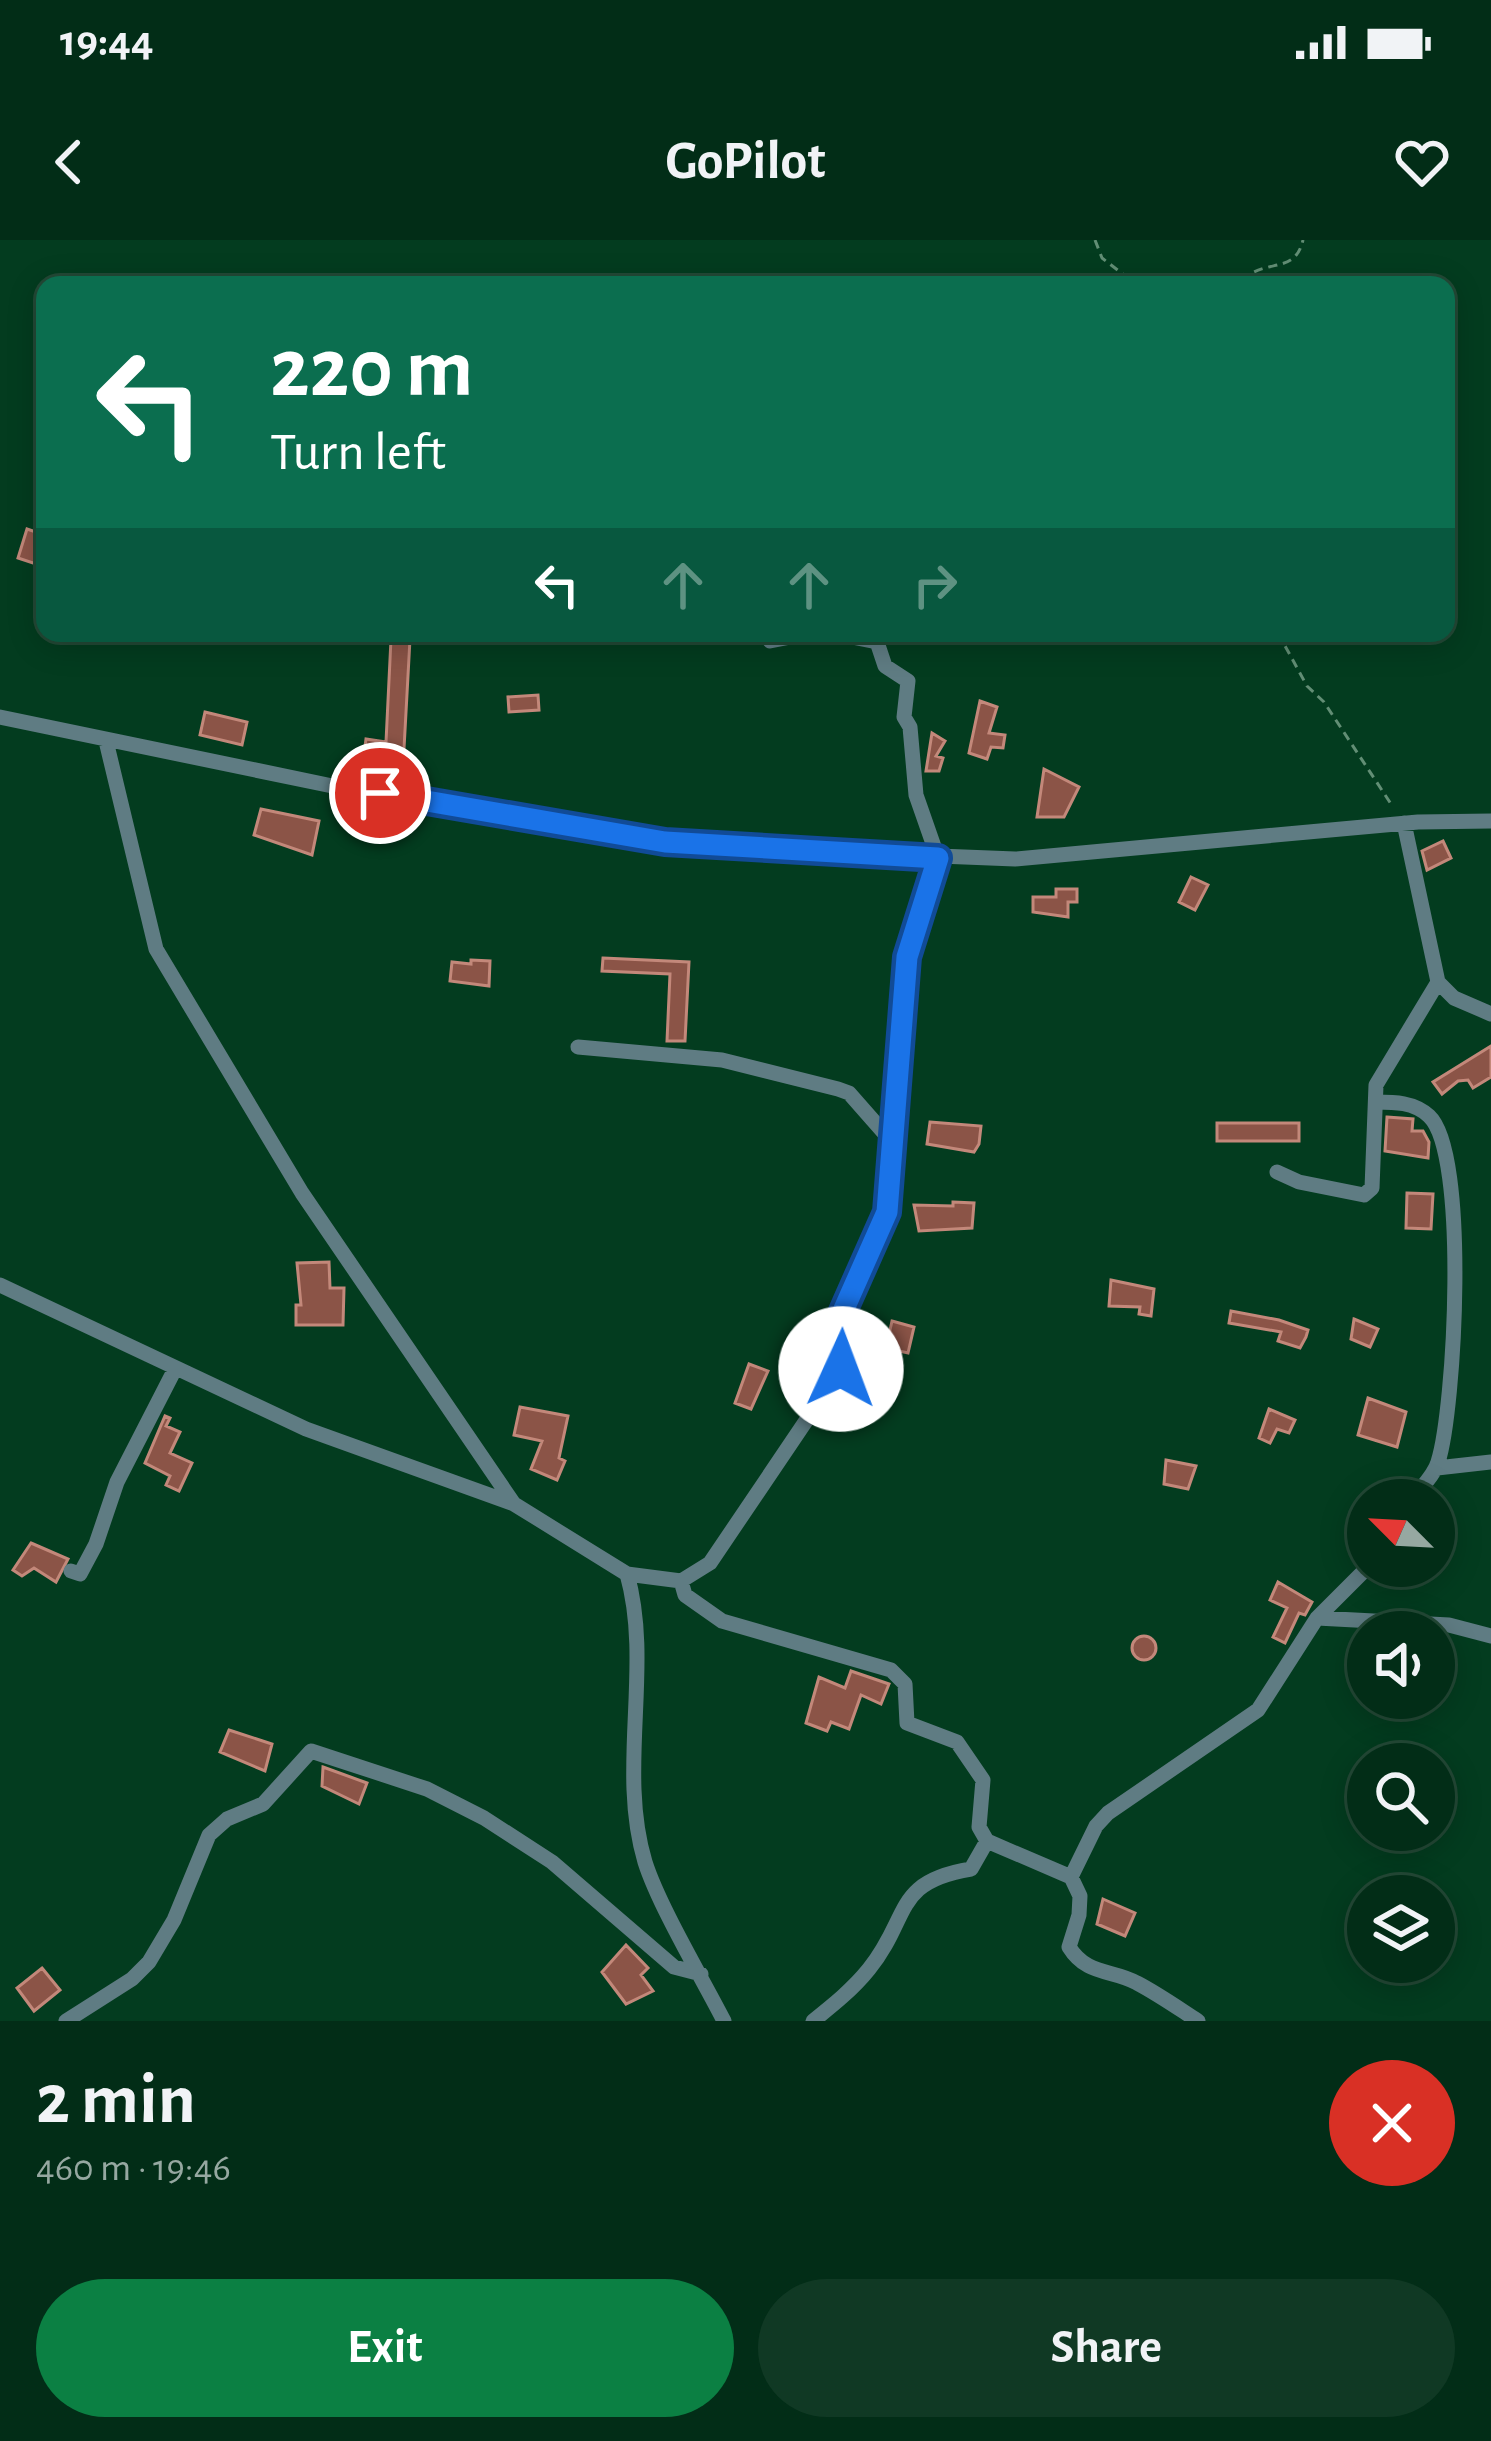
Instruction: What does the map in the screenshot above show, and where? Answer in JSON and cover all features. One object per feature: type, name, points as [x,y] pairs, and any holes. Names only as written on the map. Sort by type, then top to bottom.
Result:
[{"type":"street","points":[[0,1285],[175,1369],[402,1468],[514,1504],[627,1574],[681,1581],[710,1563],[841,1369],[840,1318],[887,1212],[907,957],[938,858],[911,771],[910,727],[904,717],[908,681],[885,666],[878,642]]},
{"type":"street","points":[[0,717],[106,741],[665,842],[1015,859],[1404,823],[1491,821]]},
{"type":"street","points":[[106,741],[142,905],[173,985],[302,1193],[514,1504]]},
{"type":"street","points":[[1404,823],[1438,982],[1454,998],[1491,1014]]},
{"type":"street","points":[[1277,1172],[1299,1183],[1364,1195],[1372,1188],[1376,1084],[1438,982]]},
{"type":"street","points":[[578,1047],[722,1060],[838,1089],[849,1093],[893,1143]]},
{"type":"street","points":[[1376,1102],[1404,1102],[1430,1117],[1448,1159],[1455,1271],[1449,1412],[1437,1468],[1428,1479]]},
{"type":"street","points":[[71,1571],[80,1574],[96,1544],[117,1482],[175,1369]]},
{"type":"street","points":[[1437,1468],[1491,1462]]},
{"type":"street","points":[[627,1574],[637,1631],[636,1761],[645,1862],[724,2021]]},
{"type":"street","points":[[681,1581],[685,1595],[722,1621],[891,1670],[905,1684],[907,1723],[957,1742],[983,1780],[979,1827],[988,1841],[1071,1877],[1080,1896],[1069,1947],[1077,1960],[1103,1976],[1132,1979],[1198,2021]]},
{"type":"street","points":[[1071,1877],[1096,1826],[1108,1813],[1258,1710],[1317,1618],[1348,1587]]},
{"type":"street","points":[[1317,1618],[1449,1625],[1491,1636]]},
{"type":"street","points":[[66,2021],[132,1979],[149,1962],[175,1920],[209,1835],[227,1819],[263,1804],[311,1750],[427,1789],[484,1818],[538,1852],[674,1967],[701,1974]]},
{"type":"street","points":[[814,2021],[872,1965],[909,1894],[937,1876],[971,1869],[988,1841]]},
{"type":"path","points":[[1095,240],[1102,258],[1125,276]]},
{"type":"path","points":[[1251,276],[1289,263],[1303,240]]},
{"type":"path","points":[[1283,642],[1307,686],[1324,702],[1404,823]]},
{"type":"building","points":[[27,529],[36,532],[36,564],[18,558]]},
{"type":"building","points":[[391,642],[410,642],[403,767],[363,762],[366,739],[386,742]]},
{"type":"building","points":[[538,695],[539,710],[509,712],[508,697]]},
{"type":"building","points":[[980,701],[997,707],[989,733],[1005,735],[1003,748],[991,747],[987,759],[969,753]]},
{"type":"building","points":[[205,712],[247,722],[242,745],[200,735]]},
{"type":"building","points":[[932,733],[945,741],[936,756],[943,758],[939,771],[926,771]]},
{"type":"building","points":[[1044,769],[1079,787],[1064,817],[1037,817]]},
{"type":"building","points":[[261,809],[319,821],[312,855],[254,835]]},
{"type":"building","points":[[1443,841],[1451,858],[1427,870],[1422,851]]},
{"type":"building","points":[[1191,877],[1208,885],[1195,910],[1179,902]]},
{"type":"building","points":[[1056,889],[1077,889],[1077,902],[1068,902],[1068,917],[1033,912],[1033,897],[1056,897]]},
{"type":"building","points":[[603,958],[689,962],[685,1041],[667,1041],[670,974],[602,971]]},
{"type":"building","points":[[471,960],[490,961],[489,986],[450,981],[452,962],[471,964]]},
{"type":"building","points":[[1491,1046],[1491,1077],[1473,1088],[1468,1080],[1458,1081],[1442,1094],[1433,1082]]},
{"type":"building","points":[[1387,1117],[1413,1119],[1412,1131],[1423,1131],[1429,1142],[1428,1158],[1385,1151]]},
{"type":"building","points":[[930,1122],[981,1126],[979,1144],[974,1152],[927,1144]]},
{"type":"building","points":[[1217,1123],[1299,1123],[1299,1141],[1217,1141]]},
{"type":"building","points":[[1407,1193],[1433,1194],[1431,1229],[1406,1228]]},
{"type":"building","points":[[953,1202],[974,1203],[972,1228],[919,1231],[914,1205],[953,1206]]},
{"type":"building","points":[[329,1262],[330,1288],[344,1288],[343,1325],[296,1325],[296,1305],[301,1305],[297,1263]]},
{"type":"building","points":[[1111,1280],[1154,1289],[1151,1316],[1139,1314],[1140,1307],[1109,1306]]},
{"type":"building","points":[[1231,1311],[1308,1330],[1306,1337],[1300,1348],[1278,1341],[1281,1332],[1229,1323]]},
{"type":"building","points":[[1354,1319],[1378,1329],[1370,1347],[1351,1339]]},
{"type":"building","points":[[892,1321],[914,1327],[908,1353],[886,1348]]},
{"type":"building","points":[[749,1364],[768,1371],[751,1409],[735,1403]]},
{"type":"building","points":[[1368,1398],[1406,1412],[1397,1447],[1358,1435]]},
{"type":"building","points":[[520,1407],[568,1416],[559,1458],[565,1461],[557,1480],[531,1469],[542,1441],[514,1435]]},
{"type":"building","points":[[1269,1409],[1295,1420],[1289,1433],[1277,1429],[1270,1443],[1259,1438]]},
{"type":"building","points":[[165,1416],[170,1418],[166,1426],[180,1432],[170,1453],[192,1463],[179,1491],[166,1485],[170,1476],[145,1463]]},
{"type":"building","points":[[1166,1460],[1196,1466],[1188,1489],[1164,1484]]},
{"type":"building","points":[[31,1543],[68,1559],[56,1582],[34,1568],[22,1576],[13,1570]]},
{"type":"building","points":[[1278,1582],[1312,1602],[1305,1615],[1299,1613],[1285,1643],[1273,1637],[1287,1608],[1270,1600]]},
{"type":"building","points":[[1144,1636],[1153,1639],[1153,1657],[1144,1660],[1135,1657],[1132,1648],[1135,1639]]},
{"type":"building","points":[[851,1671],[889,1684],[881,1704],[861,1695],[849,1729],[831,1722],[827,1731],[806,1723],[819,1677],[845,1688]]},
{"type":"building","points":[[229,1730],[272,1744],[265,1771],[220,1752]]},
{"type":"building","points":[[323,1767],[367,1783],[359,1804],[322,1786]]},
{"type":"building","points":[[1103,1899],[1135,1913],[1125,1936],[1097,1924]]},
{"type":"building","points":[[626,1945],[648,1968],[641,1975],[653,1991],[626,2004],[602,1972]]},
{"type":"building","points":[[42,1968],[60,1990],[34,2011],[17,1988]]},
{"type":"route","points":[[380,793],[665,842],[938,858],[925,913],[907,957],[894,1178],[887,1212],[840,1318],[845,1346],[841,1369]]}]
